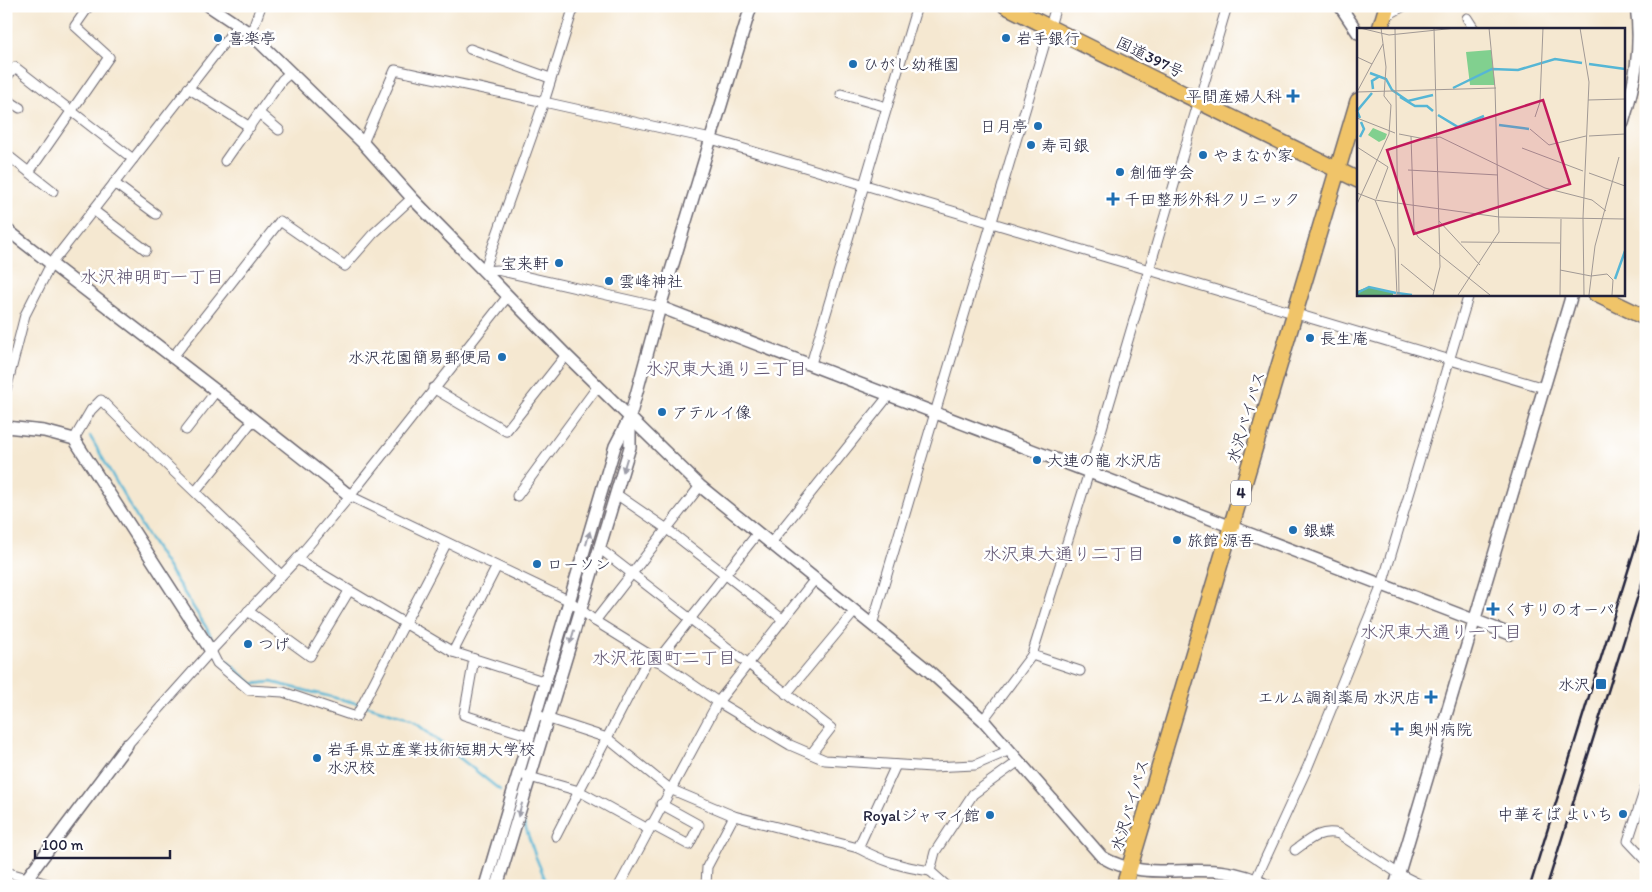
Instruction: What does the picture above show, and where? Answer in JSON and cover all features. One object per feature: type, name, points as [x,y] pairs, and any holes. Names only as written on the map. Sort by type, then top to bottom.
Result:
[{"type":"highway","name":"国道397号","points":[[1006,6],[1357,180]]},
{"type":"highway","name":"水沢バイパス","points":[[1124,886],[1357,104]]},
{"type":"highway","points":[[1598,295],[1646,318]]},
{"type":"street","points":[[29,172],[73,112],[109,57],[76,26],[88,6]]},
{"type":"street","points":[[209,6],[251,34],[363,143],[412,198],[508,296],[700,486],[757,534],[815,578],[929,671],[983,720],[1102,857],[1115,865],[1163,872],[1210,869],[1267,886]]},
{"type":"street","points":[[251,34],[261,6]]},
{"type":"street","points":[[484,271],[544,102],[574,6]]},
{"type":"street","points":[[497,886],[524,775],[530,736],[542,717],[546,682],[615,446],[630,417],[660,307],[751,6]]},
{"type":"street","points":[[811,364],[917,6]]},
{"type":"street","points":[[872,625],[1056,6]]},
{"type":"street","points":[[983,720],[1032,655],[1089,472],[1227,6]]},
{"type":"street","points":[[1340,6],[1357,32]]},
{"type":"street","points":[[1384,17],[1404,6]]},
{"type":"street","points":[[1624,120],[1634,88],[1639,53],[1637,7]]},
{"type":"street","points":[[1467,18],[1473,28]]},
{"type":"street","points":[[6,390],[25,315],[51,264],[238,25]]},
{"type":"street","points":[[470,49],[550,78]]},
{"type":"street","points":[[6,78],[15,67],[132,160]]},
{"type":"street","points":[[363,143],[395,70],[711,139],[1295,312],[1544,388]]},
{"type":"street","points":[[226,161],[282,80],[290,73]]},
{"type":"street","points":[[188,88],[250,127]]},
{"type":"street","points":[[840,94],[887,107]]},
{"type":"street","points":[[6,99],[20,108]]},
{"type":"street","points":[[259,114],[279,130]]},
{"type":"street","points":[[6,154],[53,190]]},
{"type":"street","points":[[114,183],[156,214]]},
{"type":"street","points":[[172,358],[280,221],[345,266],[373,234],[412,198]]},
{"type":"street","points":[[93,210],[146,250]]},
{"type":"street","points":[[6,229],[172,358],[218,390],[350,496],[496,568],[570,601],[595,621],[654,658],[718,702],[790,745],[825,760],[932,766],[975,765],[1010,750]]},
{"type":"street","points":[[484,271],[497,270],[660,307],[1510,634]]},
{"type":"street","points":[[1252,882],[1308,766],[1382,585],[1469,295]]},
{"type":"street","points":[[1395,886],[1572,295]]},
{"type":"street","points":[[25,882],[127,745],[281,576],[350,496],[433,388],[508,296]]},
{"type":"street","points":[[433,388],[506,431],[566,355]]},
{"type":"street","points":[[517,496],[598,386]]},
{"type":"street","points":[[186,430],[218,390]]},
{"type":"street","points":[[770,544],[890,394]]},
{"type":"street","points":[[74,439],[91,410],[101,400],[169,469],[196,491],[281,576]]},
{"type":"street","points":[[485,886],[580,610],[616,494],[630,447],[630,417]]},
{"type":"street","points":[[196,491],[254,419]]},
{"type":"street","points":[[6,427],[44,431],[74,439],[217,663],[249,690],[283,692],[356,717],[446,544]]},
{"type":"street","points":[[595,621],[700,486]]},
{"type":"street","points":[[616,494],[667,529],[782,618]]},
{"type":"street","points":[[556,836],[607,738],[654,658],[690,618],[757,534]]},
{"type":"street","points":[[599,548],[831,728],[811,754]]},
{"type":"street","points":[[297,558],[404,625],[453,652],[546,682]]},
{"type":"street","points":[[453,652],[496,568]]},
{"type":"street","points":[[619,886],[649,826],[718,702],[815,578]]},
{"type":"street","points":[[248,611],[310,656],[349,591]]},
{"type":"street","points":[[786,694],[855,611]]},
{"type":"street","points":[[1032,655],[1080,671]]},
{"type":"street","points":[[474,659],[464,715],[530,736]]},
{"type":"street","points":[[542,717],[607,738],[670,789],[734,816],[858,848],[876,859],[898,866],[930,871],[947,886]]},
{"type":"street","points":[[930,871],[935,852],[973,794],[1018,761]]},
{"type":"street","points":[[858,848],[896,764]]},
{"type":"street","points":[[524,775],[579,791],[689,845],[699,826],[661,804]]},
{"type":"street","points":[[1646,786],[1628,841],[1646,860]]},
{"type":"street","points":[[706,885],[707,867],[734,816]]},
{"type":"street","points":[[1294,850],[1318,834],[1330,832],[1339,834],[1399,874],[1423,886]]},
{"type":"street","points":[[6,872],[25,882],[55,886]]},
{"type":"waterway","points":[[90,436],[142,527],[206,627],[221,656],[253,684],[271,682],[360,704]]},
{"type":"waterway","points":[[365,705],[403,717],[417,724],[500,790]]},
{"type":"waterway","points":[[524,823],[548,886]]},
{"type":"railway","points":[[1530,886],[1646,513]]},
{"type":"railway","points":[[1547,886],[1646,570]]},
{"type":"place","name":"喜楽亭","points":[[218,38]]},
{"type":"place","name":"岩手銀行","points":[[1006,38]]},
{"type":"place","name":"ひがし幼稚園","points":[[853,64]]},
{"type":"place","name":"平間産婦人科","points":[[1293,96]]},
{"type":"place","name":"日月亭","points":[[1038,126]]},
{"type":"place","name":"寿司銀","points":[[1031,145]]},
{"type":"place","name":"やまなか家","points":[[1203,155]]},
{"type":"place","name":"創価学会","points":[[1120,172]]},
{"type":"place","name":"千田整形外科クリニック","points":[[1113,199]]},
{"type":"place","name":"宝来軒","points":[[559,263]]},
{"type":"place","name":"雲峰神社","points":[[609,281]]},
{"type":"place","name":"長生庵","points":[[1310,338]]},
{"type":"place","name":"水沢花園簡易郵便局","points":[[502,357]]},
{"type":"place","name":"アテルイ像","points":[[662,412]]},
{"type":"place","name":"大連の龍 水沢店","points":[[1037,460]]},
{"type":"place","name":"銀蝶","points":[[1293,530]]},
{"type":"place","name":"旅館 源吾","points":[[1177,540]]},
{"type":"place","name":"ローソン","points":[[537,564]]},
{"type":"place","name":"くすりのオーパ","points":[[1493,609]]},
{"type":"place","name":"つげ","points":[[248,644]]},
{"type":"place","name":"水沢","points":[[1601,684]]},
{"type":"place","name":"エルム調剤薬局 水沢店","points":[[1431,697]]},
{"type":"place","name":"奥州病院","points":[[1397,729]]},
{"type":"place","name":"岩手県立産業技術短期大学校 水沢校","points":[[317,758]]},
{"type":"place","name":"中華そば よいち","points":[[1623,814]]},
{"type":"place","name":"Royalジャマイ館","points":[[990,815]]},
{"type":"district","name":"水沢神明町一丁目","points":[[152,277]]},
{"type":"district","name":"水沢東大通り三丁目","points":[[726,369]]},
{"type":"district","name":"水沢東大通り二丁目","points":[[1064,554]]},
{"type":"district","name":"水沢東大通り一丁目","points":[[1441,632]]},
{"type":"district","name":"水沢花園町二丁目","points":[[664,658]]}]
